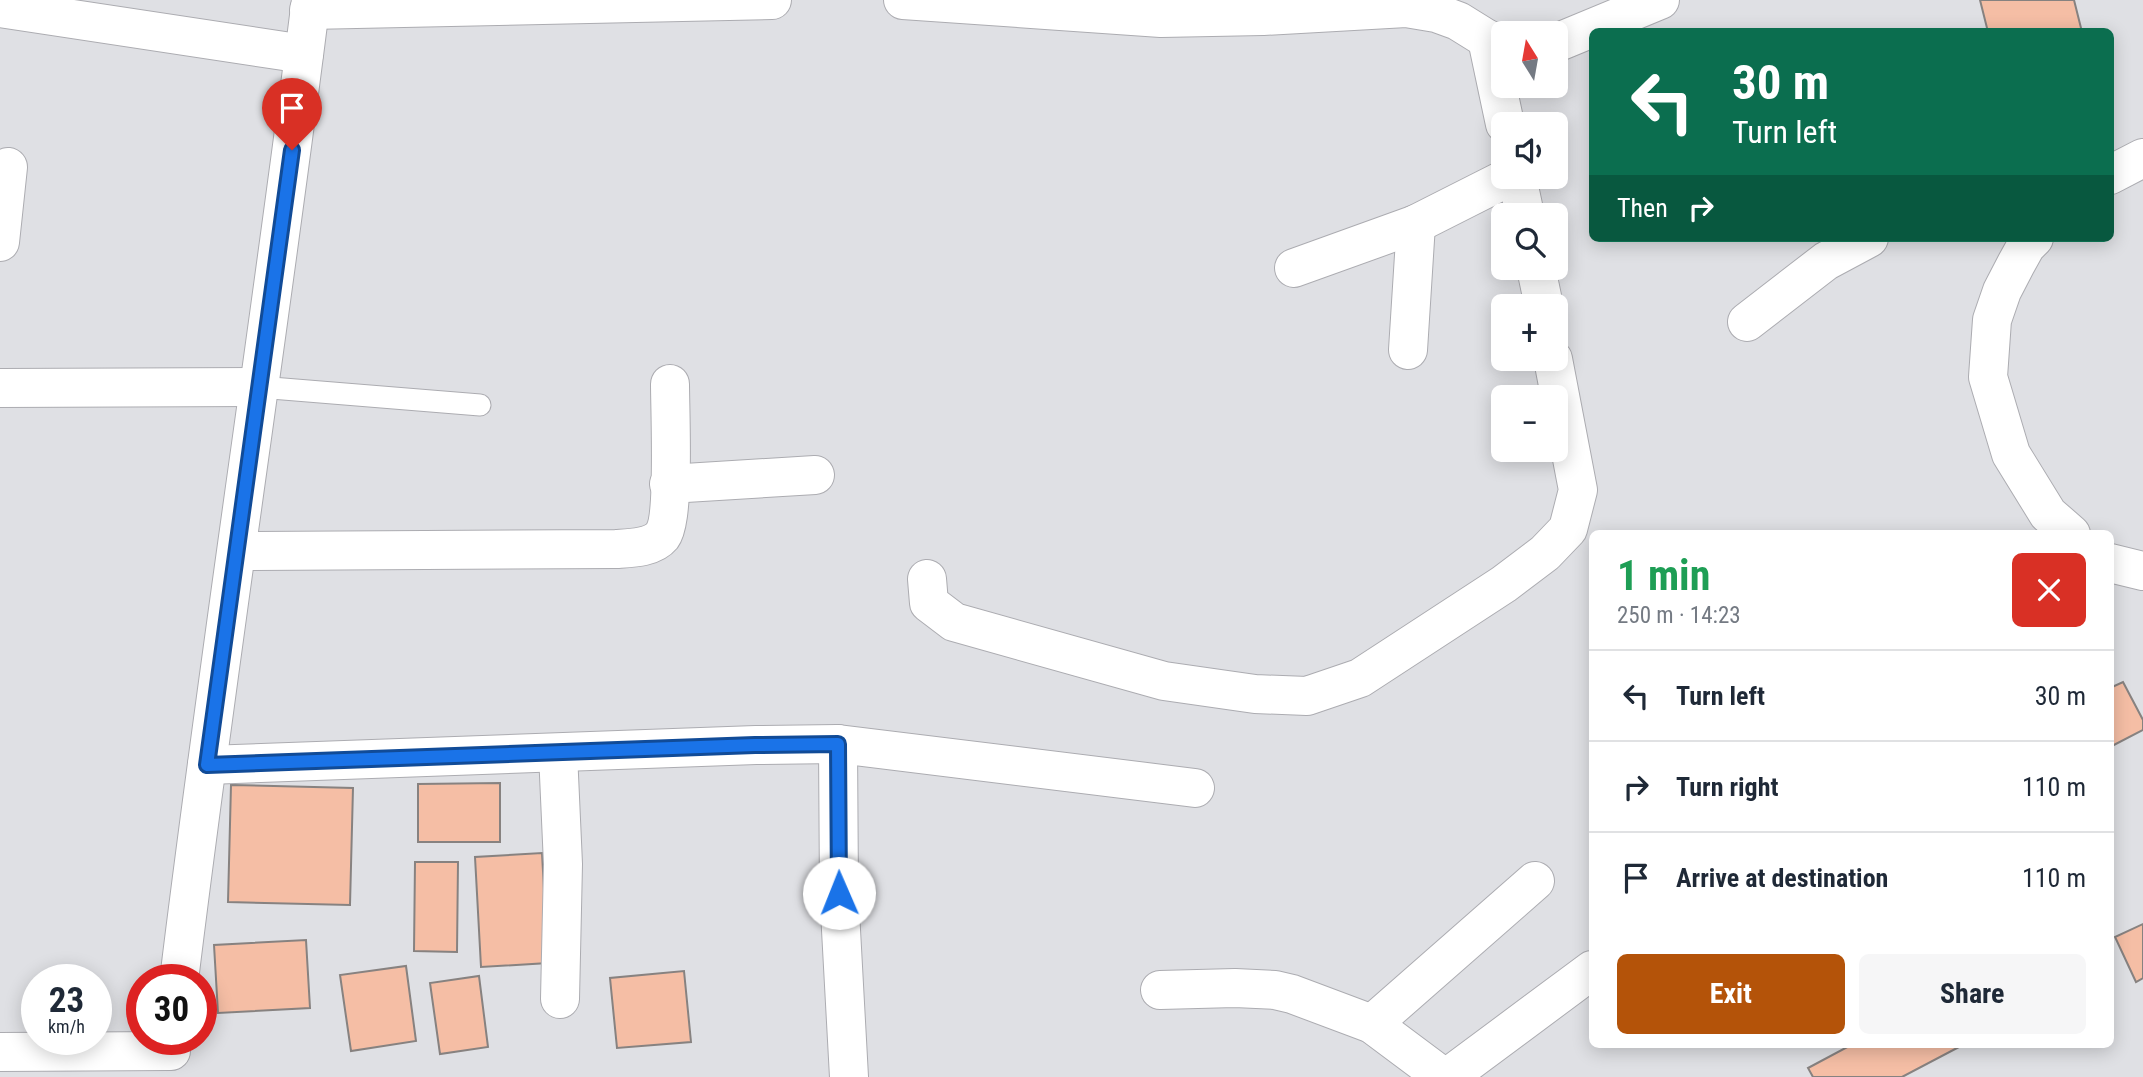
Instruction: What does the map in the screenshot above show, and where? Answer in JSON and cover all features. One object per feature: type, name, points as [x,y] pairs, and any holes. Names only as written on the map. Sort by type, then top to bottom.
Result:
[{"type":"street","points":[[181,964],[310,5],[772,0]]},
{"type":"street","points":[[903,0],[1041,4],[1161,18],[1263,16],[1406,8],[1436,13],[1458,21],[1491,40]]},
{"type":"street","points":[[0,8],[304,54]]},
{"type":"street","points":[[1603,28],[1646,14]]},
{"type":"street","points":[[1568,39],[1589,32]]},
{"type":"street","points":[[2114,173],[2143,158]]},
{"type":"street","points":[[0,242],[8,167]]},
{"type":"street","points":[[1294,268],[1416,224],[1491,186]]},
{"type":"street","points":[[1408,350],[1416,224]]},
{"type":"street","points":[[1748,321],[1826,261],[1862,242]]},
{"type":"street","points":[[2024,242],[1992,320],[1988,377],[2011,454],[2048,514],[2066,530]]},
{"type":"street","points":[[927,579],[929,603],[954,622],[1164,681],[1255,694],[1307,696],[1360,678],[1504,584],[1545,553],[1568,529],[1578,490],[1555,371]]},
{"type":"street","points":[[237,551],[616,549],[655,542],[663,535],[667,525],[670,384]]},
{"type":"street","points":[[0,388],[259,387]]},
{"type":"street","points":[[669,484],[814,475]]},
{"type":"street","points":[[2114,564],[2143,570]]},
{"type":"street","points":[[207,765],[838,744],[1195,788]]},
{"type":"street","points":[[838,744],[839,893],[849,1077]]},
{"type":"street","points":[[558,753],[562,864],[560,999]]},
{"type":"street","points":[[1372,1024],[1535,881]]},
{"type":"street","points":[[1160,989],[1235,988],[1275,990],[1293,994],[1372,1024],[1445,1077],[1589,972]]},
{"type":"street","points":[[0,1052],[171,1056]]},
{"type":"lane","points":[[259,387],[480,405]]},
{"type":"building","points":[[1980,0],[2074,0],[2081,28],[1987,28]]},
{"type":"building","points":[[2123,682],[2143,720],[2143,730],[2114,745],[2114,686]]},
{"type":"building","points":[[500,783],[500,842],[418,842],[418,784]]},
{"type":"building","points":[[231,785],[353,788],[350,905],[228,902]]},
{"type":"building","points":[[542,853],[548,963],[481,967],[475,857]]},
{"type":"building","points":[[415,862],[458,862],[457,952],[414,951]]},
{"type":"building","points":[[2143,924],[2143,978],[2136,982],[2115,937]]},
{"type":"building","points":[[306,940],[310,1008],[218,1013],[214,945]]},
{"type":"building","points":[[406,966],[416,1041],[351,1051],[340,975]]},
{"type":"building","points":[[684,971],[691,1042],[617,1048],[610,978]]},
{"type":"building","points":[[479,976],[488,1047],[440,1054],[430,983]]},
{"type":"building","points":[[1845,1048],[1957,1048],[1902,1077],[1813,1077],[1808,1068]]},
{"type":"route","points":[[292,150],[207,765],[838,744],[839,893]]}]
